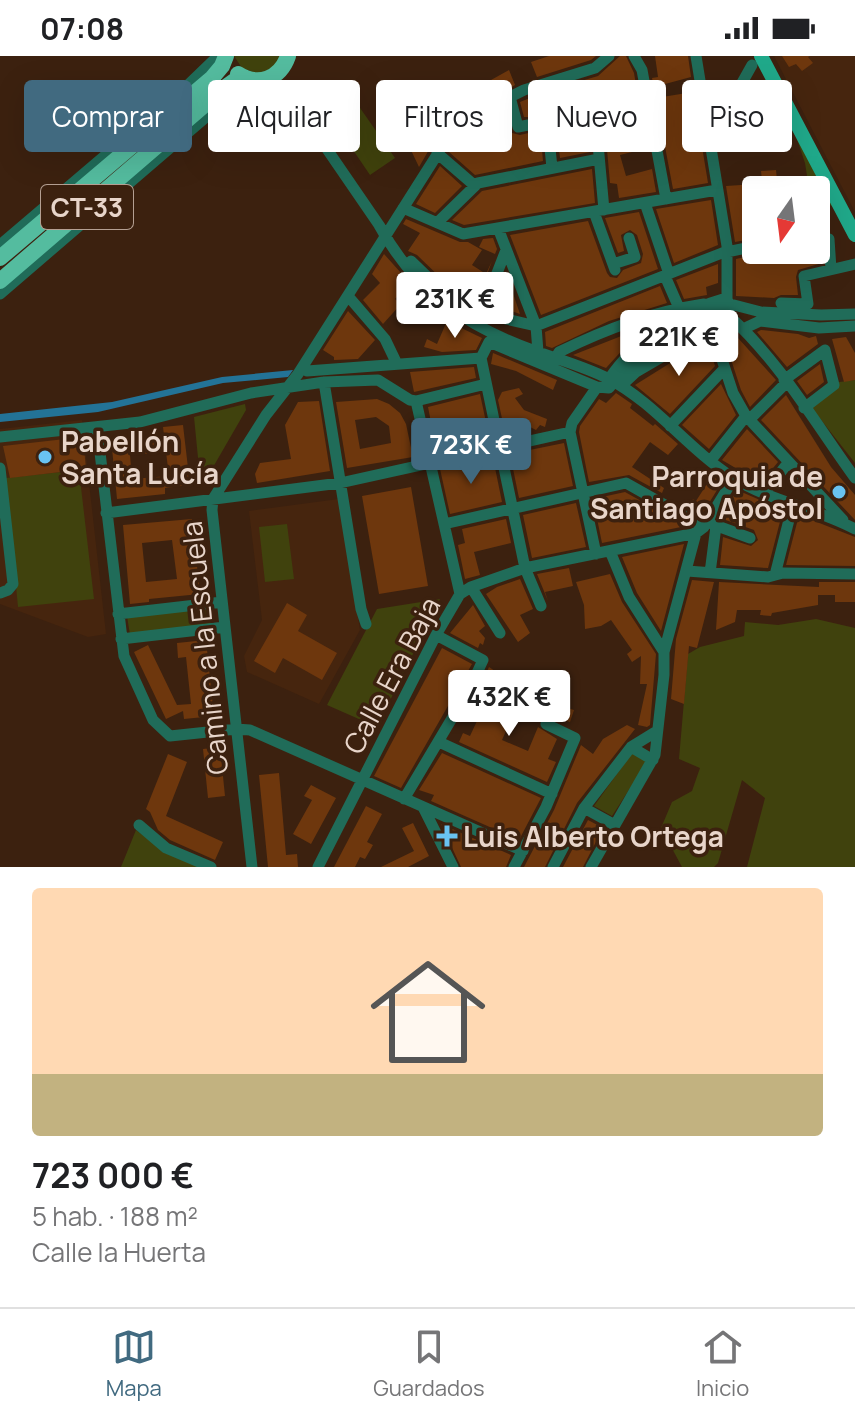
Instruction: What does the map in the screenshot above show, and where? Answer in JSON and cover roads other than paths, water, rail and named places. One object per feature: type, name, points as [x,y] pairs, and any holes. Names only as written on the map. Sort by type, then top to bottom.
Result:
[{"type":"highway","name":"CT-33","points":[[226,56],[233,69],[255,80]]},
{"type":"highway","name":"CT-33","points":[[0,258],[212,78],[226,56]]},
{"type":"highway","name":"CT-33","points":[[236,80],[274,76],[288,58]]},
{"type":"highway","name":"CT-33","points":[[0,281],[208,102]]},
{"type":"main road","points":[[757,60],[855,235]]},
{"type":"street","points":[[0,245],[218,56]]},
{"type":"street","name":"Camino a la Escuela","points":[[512,96],[595,68],[609,56]]},
{"type":"street","points":[[634,56],[644,80]]},
{"type":"street","points":[[696,56],[700,80]]},
{"type":"street","points":[[287,80],[288,58]]},
{"type":"street","points":[[745,80],[757,60]]},
{"type":"street","points":[[512,104],[518,127],[528,125]]},
{"type":"street","points":[[0,294],[208,115]]},
{"type":"street","points":[[328,152],[402,260],[429,292],[460,316],[500,337],[615,383],[734,478],[854,528]]},
{"type":"street","points":[[550,152],[552,168]]},
{"type":"street","points":[[598,152],[599,211],[614,267],[635,257],[629,238]]},
{"type":"street","points":[[657,152],[666,199]]},
{"type":"street","points":[[712,152],[727,252],[728,307],[855,478]]},
{"type":"street","points":[[437,153],[474,185]]},
{"type":"street","name":"Camino a la Escuela","points":[[252,867],[213,499],[348,296],[437,153]]},
{"type":"street","points":[[438,222],[474,185],[599,159]]},
{"type":"street","points":[[403,208],[463,234],[717,190]]},
{"type":"street","points":[[645,203],[679,308]]},
{"type":"street","points":[[498,228],[536,326],[538,352]]},
{"type":"street","points":[[402,260],[406,256],[459,303],[493,316],[536,326],[742,249]]},
{"type":"street","points":[[490,291],[506,250]]},
{"type":"street","points":[[830,254],[831,269]]},
{"type":"street","points":[[781,303],[808,304],[804,276],[855,264]]},
{"type":"street","points":[[348,296],[385,339],[397,364]]},
{"type":"street","points":[[615,383],[618,364],[648,338],[704,304]]},
{"type":"street","points":[[556,357],[559,352],[608,328],[704,304],[761,312],[855,314]]},
{"type":"street","points":[[541,606],[525,568],[486,384],[481,358],[489,342],[597,387],[609,388],[711,326],[728,307]]},
{"type":"street","points":[[615,383],[627,367],[658,344],[714,310],[728,307]]},
{"type":"street","points":[[743,329],[760,321],[819,328],[855,326]]},
{"type":"street","points":[[711,326],[733,393],[747,418],[854,528]]},
{"type":"street","points":[[804,408],[835,385],[819,328]]},
{"type":"street","points":[[711,460],[747,418],[785,381],[825,350],[834,385],[804,408]]},
{"type":"street","points":[[307,371],[481,358]]},
{"type":"street","points":[[670,426],[724,369]]},
{"type":"street","points":[[0,437],[140,422],[251,393],[324,382],[378,380],[416,401],[486,384]]},
{"type":"street","points":[[324,382],[366,624]]},
{"type":"street","points":[[596,554],[570,432],[572,423],[597,387]]},
{"type":"street","points":[[251,393],[266,415]]},
{"type":"street","points":[[416,401],[444,524],[466,591],[500,633]]},
{"type":"street","points":[[97,427],[124,656],[153,720],[170,736],[250,730],[523,851]]},
{"type":"street","points":[[106,513],[340,483],[570,432]]},
{"type":"street","points":[[764,493],[788,463]]},
{"type":"street","points":[[0,468],[13,584],[0,593]]},
{"type":"street","points":[[591,867],[653,760],[664,652],[687,571],[706,527],[734,478]]},
{"type":"street","points":[[444,524],[626,483],[706,527],[750,538]]},
{"type":"street","points":[[775,575],[793,504]]},
{"type":"street","points":[[706,527],[710,573]]},
{"type":"street","name":"Calle Era Baja","points":[[318,867],[436,635],[466,591],[525,568],[706,527]]},
{"type":"street","points":[[610,551],[629,597],[664,652]]},
{"type":"street","points":[[687,571],[768,577],[783,573],[855,574]]},
{"type":"street","points":[[118,614],[222,602]]},
{"type":"street","points":[[121,639],[225,627]]},
{"type":"street","points":[[404,799],[483,660],[436,635]]},
{"type":"street","points":[[514,867],[552,794],[575,738],[546,724]]},
{"type":"street","points":[[553,867],[584,808],[631,747],[657,731]]},
{"type":"street","points":[[439,742],[552,794]]},
{"type":"street","points":[[631,747],[653,760]]},
{"type":"street","points":[[423,807],[450,866]]},
{"type":"street","points":[[584,808],[615,825]]},
{"type":"street","points":[[139,825],[166,848],[211,867]]},
{"type":"water","points":[[293,370],[288,377],[223,383],[98,412],[0,422],[0,414],[112,402],[222,377]]},
{"type":"place","name":"Pabellón Santa Lucía","points":[[45,457]]},
{"type":"place","name":"Parroquia de Santiago Apóstol","points":[[839,492]]},
{"type":"place","name":"Luis Alberto Ortega","points":[[447,836]]}]
